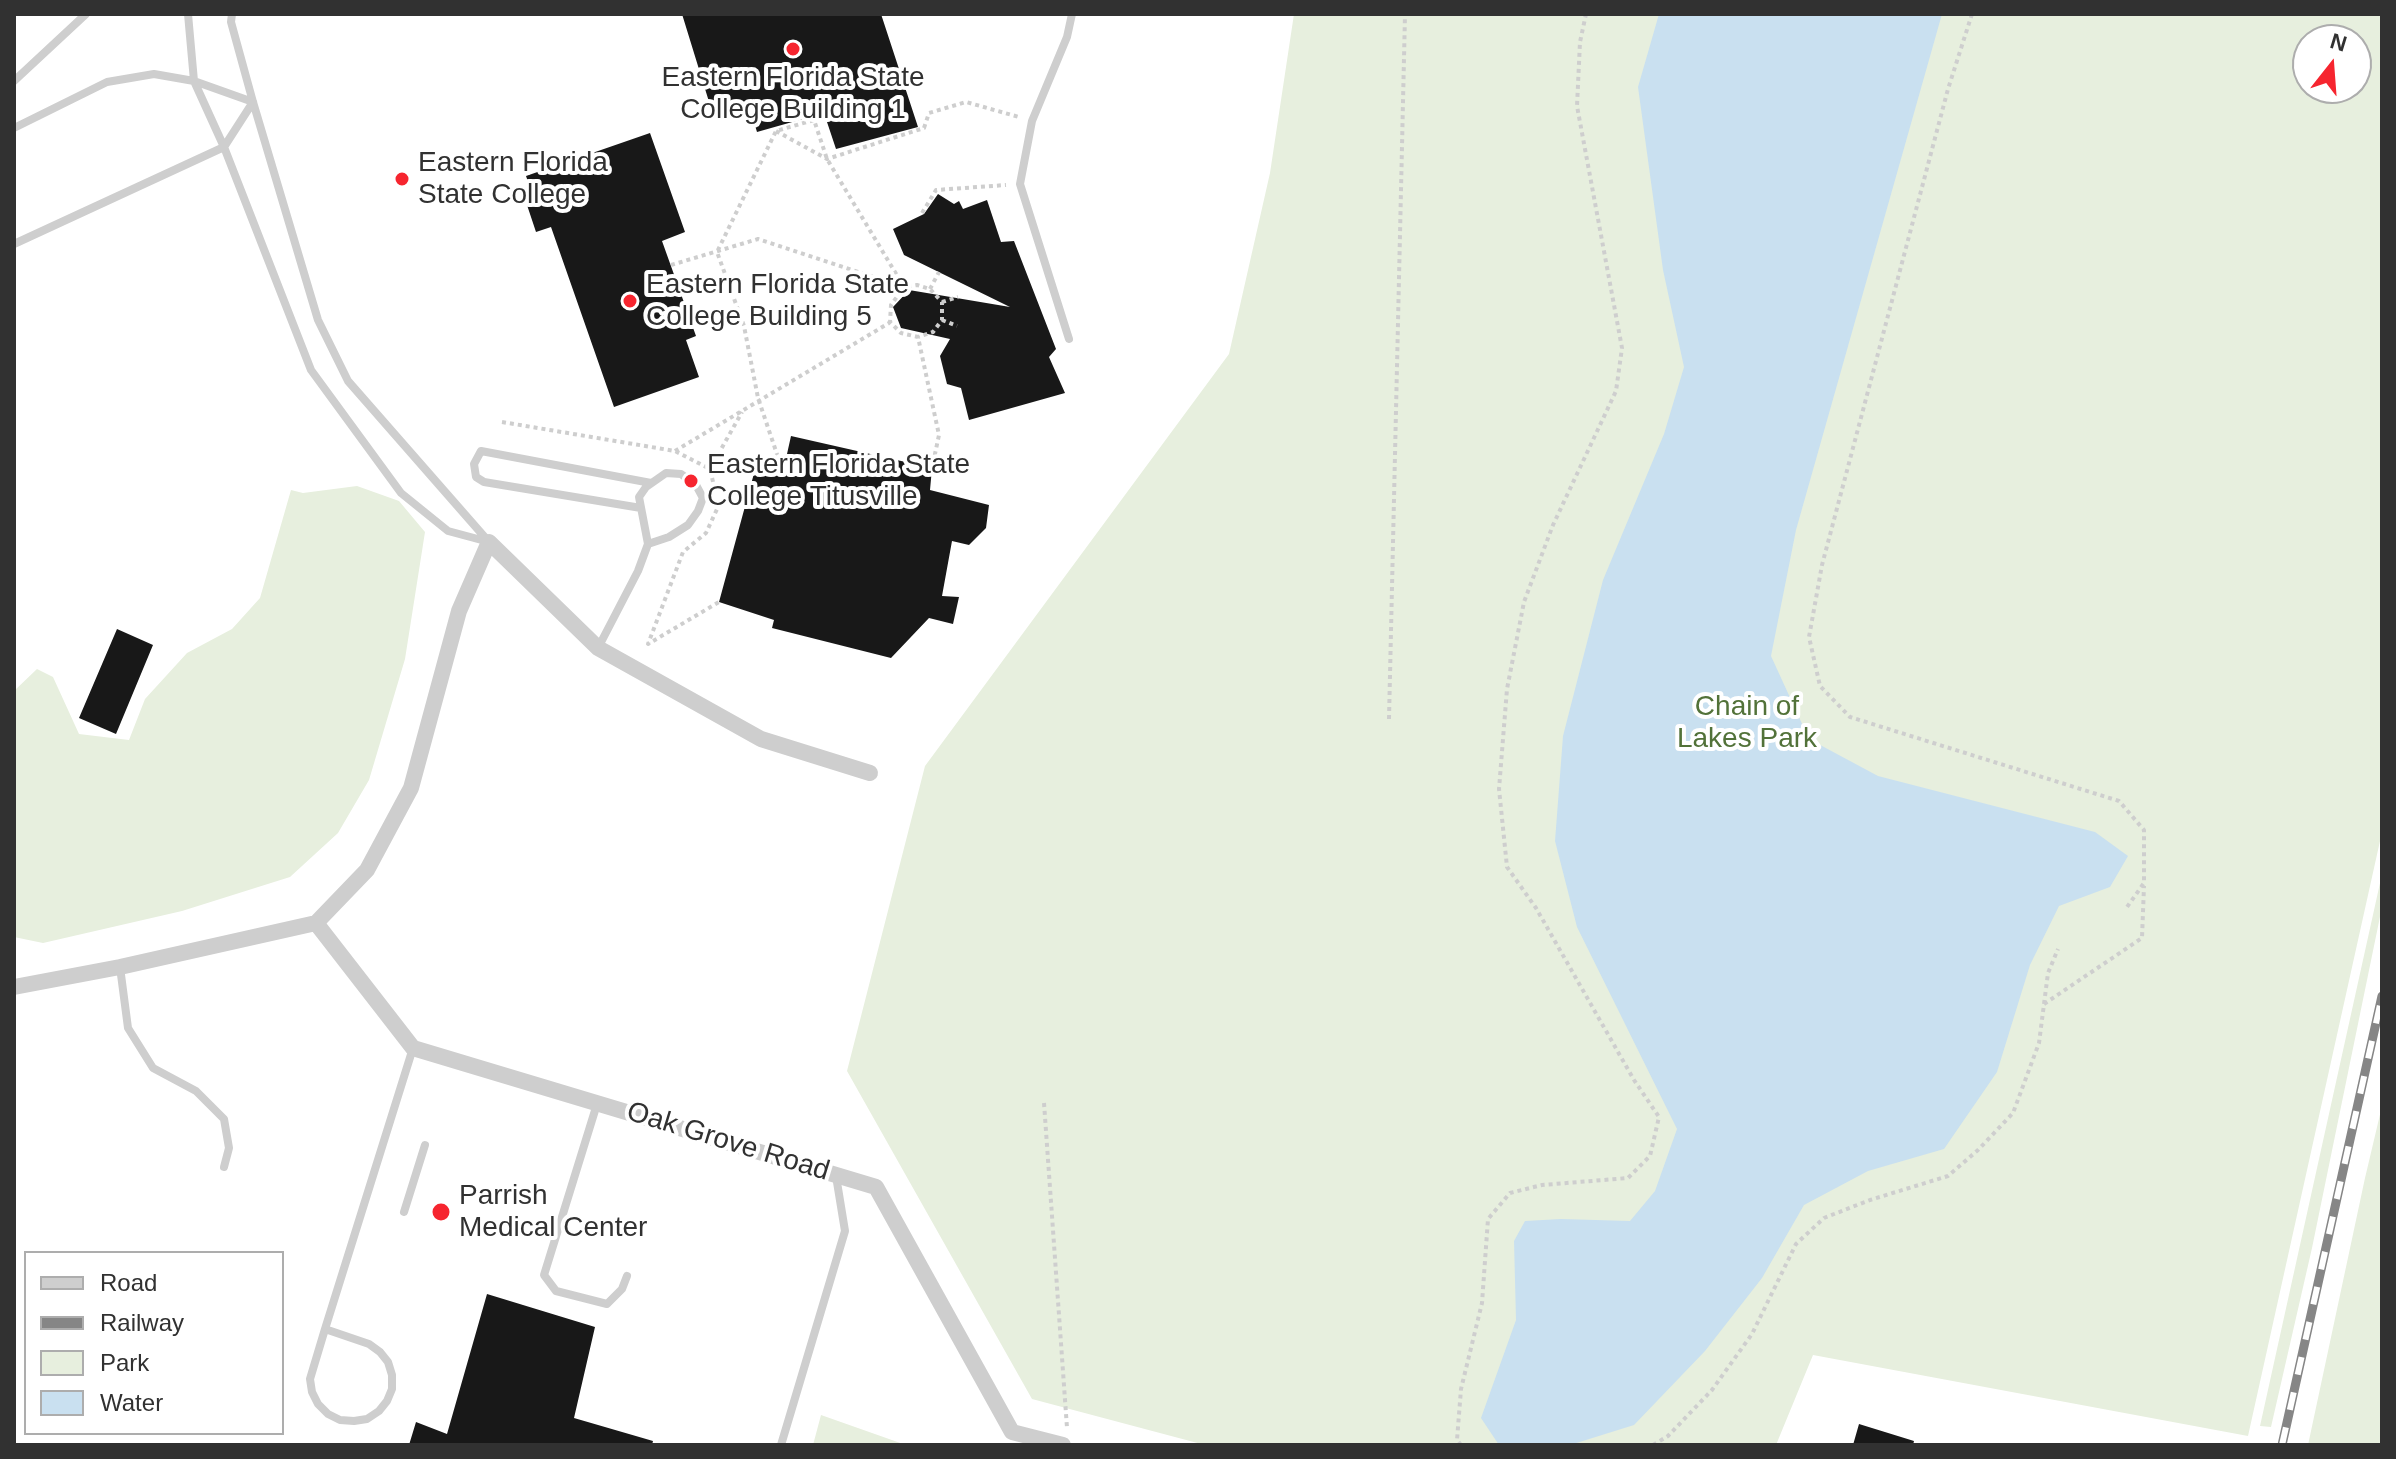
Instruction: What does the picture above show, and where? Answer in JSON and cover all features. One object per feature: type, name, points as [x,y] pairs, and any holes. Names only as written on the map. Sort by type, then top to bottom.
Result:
[{"type":"street","points":[[14,987],[120,967],[316,923],[367,870],[411,788],[459,611],[489,542],[598,648],[761,739],[870,773]]},
{"type":"street","points":[[316,923],[413,1048]]},
{"type":"street","name":"Oak Grove Road","points":[[413,1048],[876,1187],[1012,1432],[1065,1437]]},
{"type":"lane","points":[[14,81],[86,14]]},
{"type":"lane","points":[[188,14],[194,81],[224,147],[311,370],[401,493],[448,531],[489,542]]},
{"type":"lane","points":[[232,14],[231,22],[253,102],[318,320],[348,381],[489,542]]},
{"type":"lane","points":[[1069,339],[1020,184],[1032,121],[1067,37],[1072,14]]},
{"type":"lane","points":[[14,128],[107,82],[154,74],[194,81],[253,102]]},
{"type":"lane","points":[[14,244],[224,147],[253,102]]},
{"type":"lane","points":[[641,508],[484,482],[476,477],[474,464],[481,451],[651,483]]},
{"type":"lane","points":[[598,648],[638,571],[648,544],[639,497],[651,483],[666,473],[681,474],[696,485],[703,498],[688,525],[669,537],[648,544]]},
{"type":"lane","points":[[120,967],[128,1028],[153,1068],[196,1091],[224,1119],[229,1148],[224,1167]]},
{"type":"lane","points":[[325,1329],[369,1344],[388,1362],[392,1389],[379,1411],[367,1419],[340,1420],[328,1414],[318,1404],[310,1379],[313,1365],[413,1048]]},
{"type":"lane","points":[[597,1103],[544,1275],[556,1291],[607,1304],[622,1289],[627,1276]]},
{"type":"lane","points":[[404,1212],[425,1145]]},
{"type":"lane","points":[[781,1445],[845,1231],[836,1175]]},
{"type":"path","points":[[1389,719],[1405,14]]},
{"type":"path","points":[[1461,1445],[1457,1440],[1461,1389],[1482,1303],[1488,1219],[1510,1193],[1542,1185],[1628,1178],[1650,1156],[1659,1117],[1634,1080],[1536,908],[1507,867],[1499,789],[1507,689],[1524,602],[1553,525],[1616,391],[1622,348],[1577,106],[1580,42],[1586,14]]},
{"type":"path","points":[[1972,14],[1944,105],[1826,550],[1809,637],[1820,686],[1850,717],[2119,801],[2144,830],[2142,938],[2044,1004]]},
{"type":"path","points":[[776,131],[827,159],[924,128],[929,113],[966,102],[1032,121]]},
{"type":"path","points":[[783,472],[759,401],[744,326],[717,252],[776,131],[814,120],[827,159],[904,287]]},
{"type":"path","points":[[922,213],[936,190],[1020,184]]},
{"type":"path","points":[[671,265],[758,239],[904,287],[917,285],[930,289],[942,302],[942,320],[933,332],[918,337],[901,333],[890,322],[891,305],[904,287]]},
{"type":"path","points":[[930,289],[939,272]]},
{"type":"path","points":[[942,302],[958,297]]},
{"type":"path","points":[[942,320],[957,326]]},
{"type":"path","points":[[675,451],[890,322]]},
{"type":"path","points":[[918,337],[939,435],[932,468]]},
{"type":"path","points":[[710,469],[743,410]]},
{"type":"path","points":[[2127,907],[2144,883]]},
{"type":"path","points":[[1653,1445],[1668,1436],[1712,1390],[1752,1334],[1796,1244],[1814,1227],[1824,1218],[1870,1200],[1948,1176],[2013,1113],[2039,1043],[2048,973],[2058,949]]},
{"type":"path","points":[[1044,1103],[1065,1437]]},
{"type":"green space","name":"Chain of Lakes Park","points":[[1294,14],[2382,14],[2382,832],[2248,1436],[1813,1355],[1776,1445],[1205,1445],[1032,1399],[847,1071],[925,766],[1229,354],[1270,173]]},
{"type":"green space","points":[[357,486],[399,501],[425,532],[405,659],[369,780],[338,833],[290,877],[182,911],[43,943],[14,937],[14,691],[37,669],[53,677],[79,734],[129,740],[145,699],[187,653],[232,629],[260,598],[291,490],[303,493]]},
{"type":"green space","points":[[2382,874],[2382,907],[2312,1248],[2271,1427],[2260,1426]]},
{"type":"green space","points":[[2382,1106],[2382,1445],[2308,1445],[2365,1178]]},
{"type":"green space","points":[[821,1415],[906,1445],[813,1445]]},
{"type":"water","points":[[1659,14],[1942,14],[1796,530],[1771,656],[1809,739],[1878,776],[2095,832],[2128,856],[2110,887],[2059,906],[2030,965],[1997,1072],[1944,1149],[1868,1171],[1804,1205],[1762,1278],[1705,1351],[1634,1425],[1570,1445],[1499,1445],[1481,1418],[1516,1320],[1514,1241],[1525,1221],[1630,1221],[1655,1191],[1677,1129],[1577,927],[1555,841],[1563,736],[1603,580],[1664,434],[1684,367],[1663,270],[1638,87]]},
{"type":"building","name":"Eastern Florida State College Building 1","points":[[682,14],[881,14],[918,127],[836,149],[824,113],[757,132],[749,106],[714,118]]},
{"type":"building","name":"Eastern Florida State College Building 5","points":[[650,133],[685,232],[662,241],[696,336],[686,340],[699,377],[614,407],[551,227],[536,232],[526,202],[534,199],[526,176]]},
{"type":"building","points":[[938,194],[954,204],[959,201],[963,209],[987,200],[1001,242],[1014,241],[1056,349],[1049,357],[1065,393],[969,420],[961,388],[947,384],[940,356],[950,339],[901,328],[893,307],[909,290],[1010,307],[904,255],[893,229],[924,214]]},
{"type":"building","points":[[791,436],[932,468],[930,490],[989,505],[986,528],[969,545],[952,541],[942,596],[959,597],[953,624],[929,618],[891,658],[772,628],[774,620],[719,602],[756,466],[783,472]]},
{"type":"building","points":[[117,629],[153,645],[116,734],[79,718]]},
{"type":"building","points":[[487,1294],[595,1327],[574,1418],[653,1441],[652,1445],[409,1445],[416,1422],[447,1434]]},
{"type":"building","points":[[1859,1424],[1914,1441],[1913,1445],[1853,1445]]},
{"type":"railway","points":[[2282,1445],[2382,996]]},
{"type":"place","name":"Eastern Florida State College Building 1","points":[[793,49]]},
{"type":"place","name":"Eastern Florida State College","points":[[402,179]]},
{"type":"place","name":"Eastern Florida State College Building 5","points":[[630,301]]},
{"type":"place","name":"Eastern Florida State College Titusville","points":[[691,481]]},
{"type":"place","name":"Parrish Medical Center","points":[[441,1212]]}]
